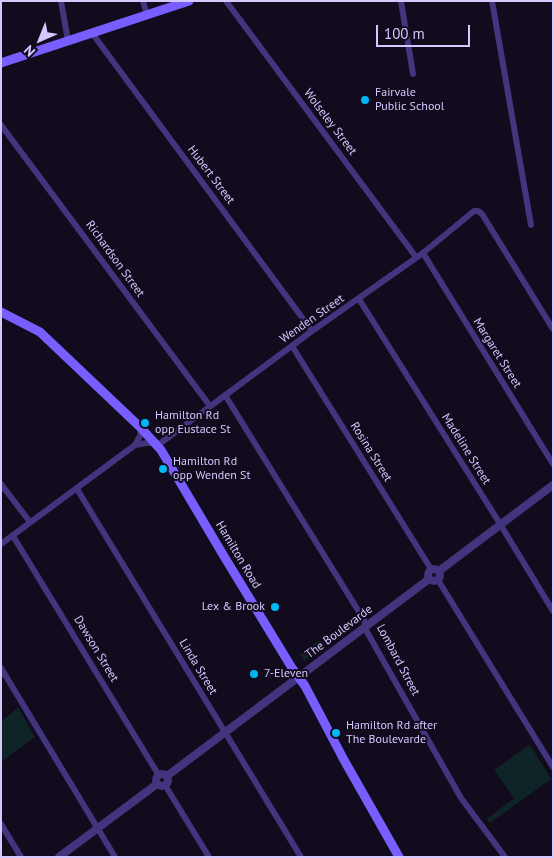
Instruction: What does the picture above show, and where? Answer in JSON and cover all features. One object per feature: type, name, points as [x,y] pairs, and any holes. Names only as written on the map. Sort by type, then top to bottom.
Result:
[{"type":"main road","points":[[1,63],[189,1]]},
{"type":"main road","name":"Hamilton Road","points":[[1,312],[40,332],[157,444],[305,686],[399,857]]},
{"type":"street","points":[[61,1],[68,41]]},
{"type":"street","points":[[143,1],[147,15]]},
{"type":"street","name":"Wolseley Street","points":[[226,1],[416,257]]},
{"type":"street","points":[[401,1],[413,74]]},
{"type":"street","points":[[492,1],[531,226]]},
{"type":"street","name":"Hubert Street","points":[[92,33],[312,331]]},
{"type":"street","name":"Richardson Street","points":[[1,124],[210,406]]},
{"type":"street","name":"Wenden Street","points":[[157,444],[423,253],[474,211],[482,214],[553,329]]},
{"type":"street","name":"Margaret Street","points":[[423,253],[553,464]]},
{"type":"street","name":"Madeline Street","points":[[358,299],[553,611]]},
{"type":"street","name":"Rosina Street","points":[[292,346],[435,570]]},
{"type":"street","name":"Lombard Street","points":[[225,395],[364,620],[369,634],[461,798],[505,857]]},
{"type":"street","points":[[135,446],[140,436],[141,428]]},
{"type":"street","points":[[1,544],[135,446],[147,443],[157,444]]},
{"type":"street","points":[[1,484],[30,522]]},
{"type":"street","points":[[438,580],[432,581],[428,575],[553,485]]},
{"type":"street","name":"Linda Street","points":[[77,489],[301,857]]},
{"type":"street","name":"Dawson Street","points":[[13,536],[158,774]]},
{"type":"street","points":[[435,570],[440,577],[438,580],[553,767]]},
{"type":"street","name":"The Boulevarde","points":[[167,776],[429,579]]},
{"type":"street","points":[[1,668],[115,857]]},
{"type":"street","points":[[59,857],[98,828],[161,785],[168,782],[167,776],[162,773],[158,774],[155,779],[161,785],[209,857]]},
{"type":"street","points":[[1,824],[21,857]]},
{"type":"green space","points":[[319,640],[323,647],[304,661],[300,654]]},
{"type":"green space","points":[[18,707],[35,737],[1,762],[1,722]]},
{"type":"green space","points":[[529,745],[551,779],[490,823],[487,819],[514,798],[494,770]]},
{"type":"place","name":"Fairvale Public School","points":[[365,100]]},
{"type":"place","name":"Hamilton Rd opp Eustace St","points":[[145,423]]},
{"type":"place","name":"Hamilton Rd opp Wenden St","points":[[163,469]]},
{"type":"place","name":"Lex & Brook","points":[[275,607]]},
{"type":"place","name":"7-Eleven","points":[[254,674]]},
{"type":"place","name":"Hamilton Rd after The Boulevarde","points":[[336,733]]}]
